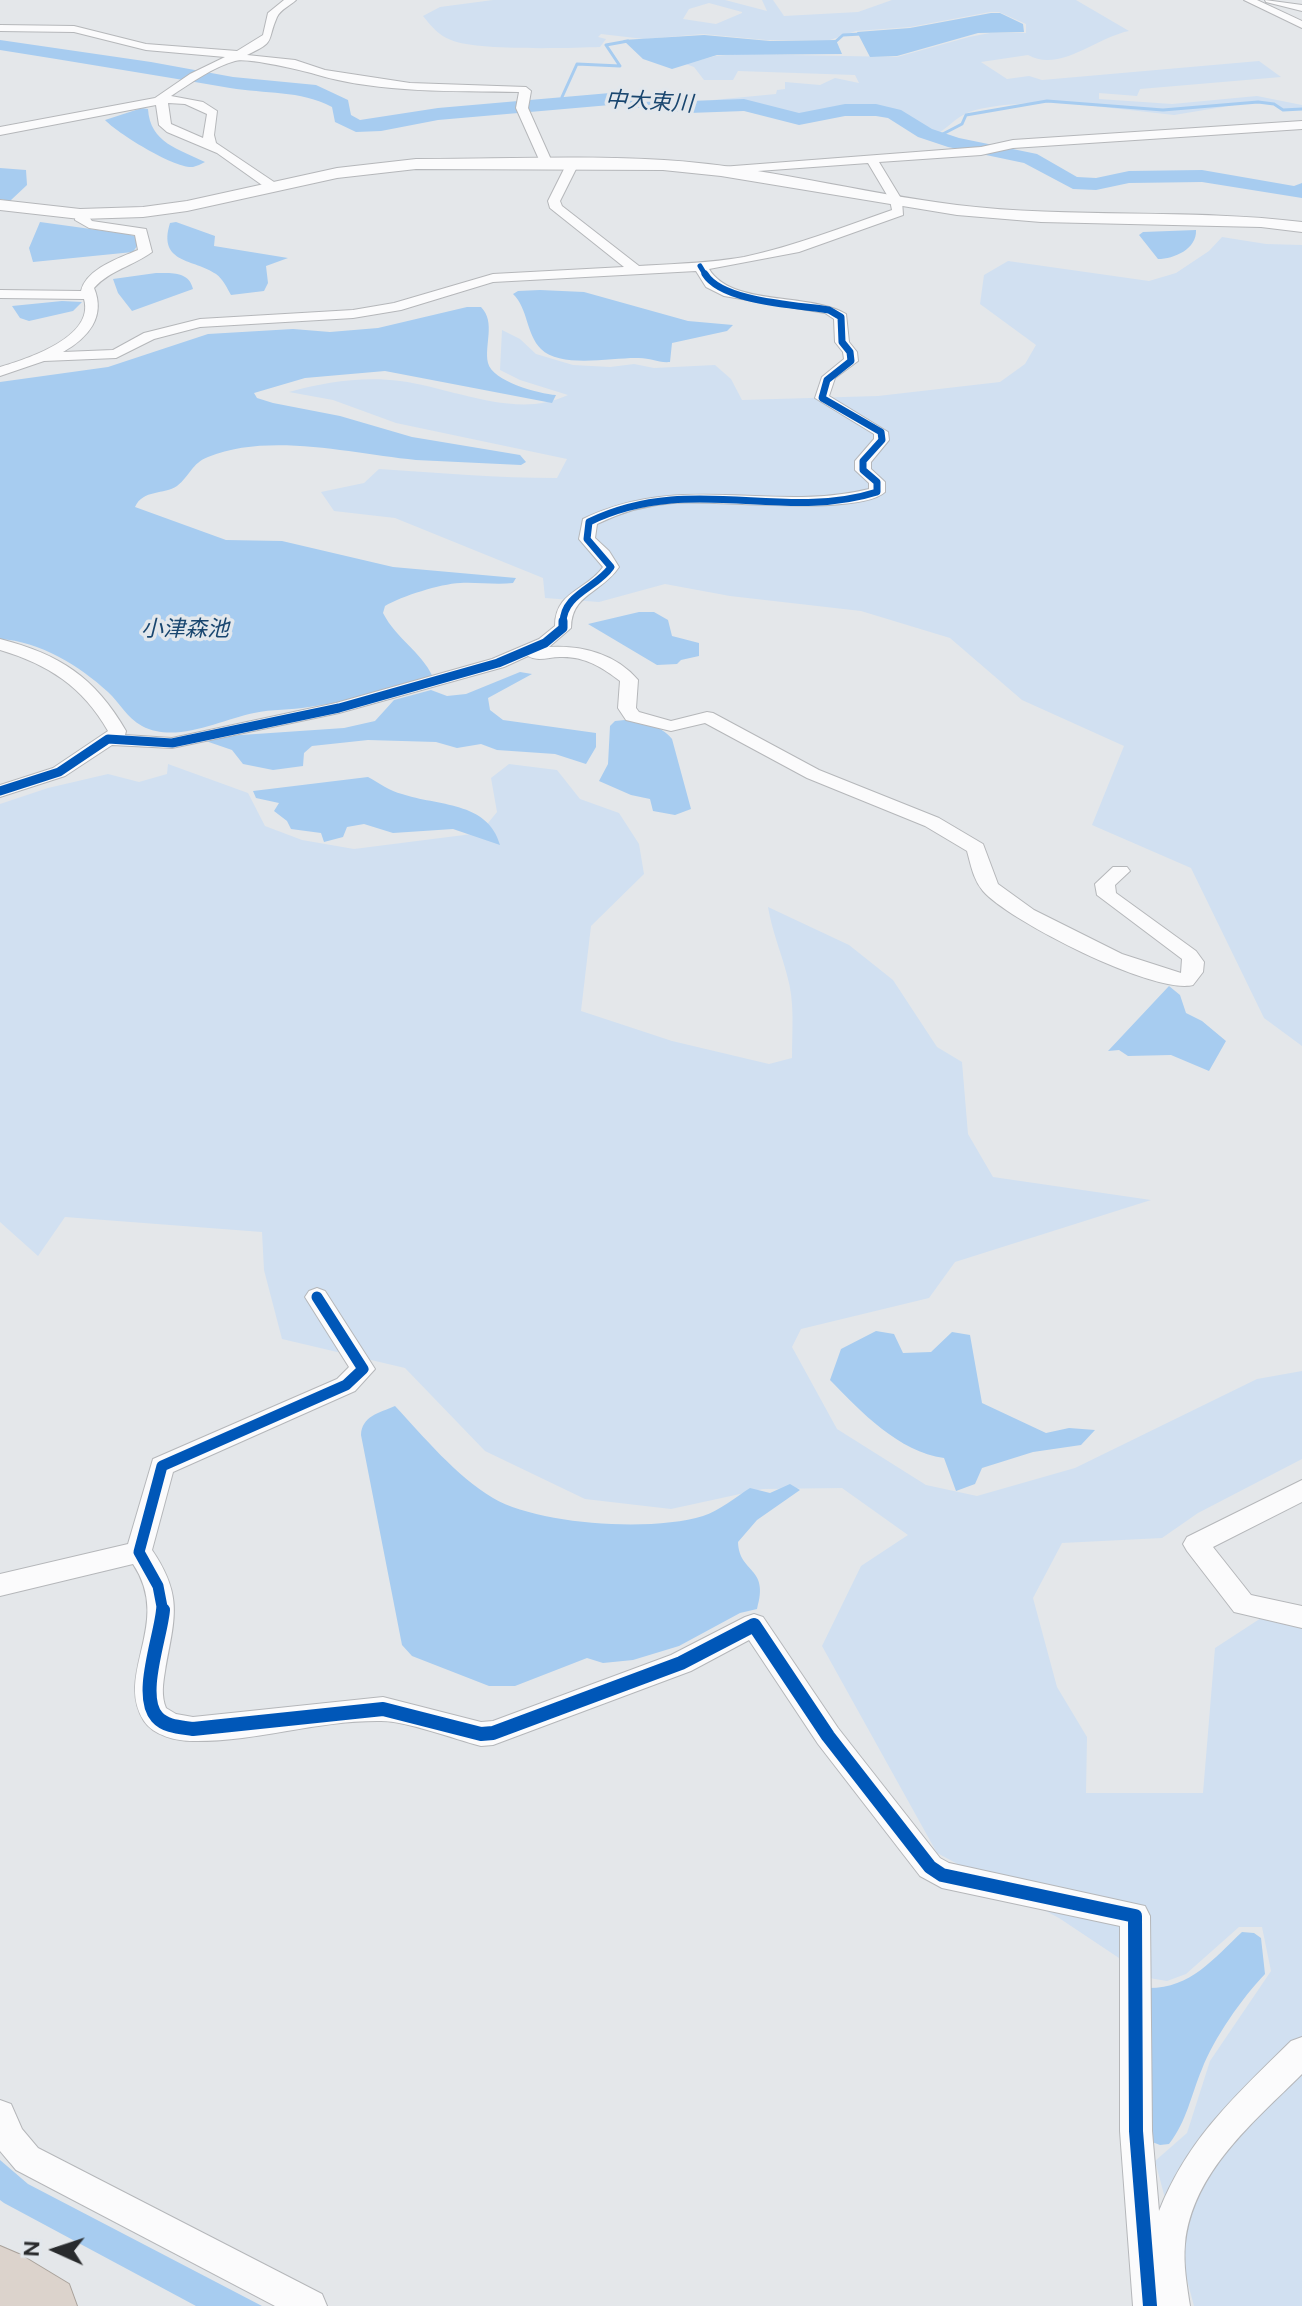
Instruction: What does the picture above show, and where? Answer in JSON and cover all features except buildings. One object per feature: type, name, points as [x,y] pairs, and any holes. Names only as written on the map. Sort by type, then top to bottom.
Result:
[{"type":"highway","points":[[0,2276],[47,2306]]},
{"type":"street","points":[[0,131],[74,115],[101,113],[161,98],[198,74],[259,45],[268,36],[273,13],[291,0]]},
{"type":"street","points":[[1249,0],[1302,25]]},
{"type":"street","points":[[1270,0],[1302,8]]},
{"type":"street","points":[[0,28],[84,30],[146,47],[239,56],[263,62],[295,63],[323,73],[410,86],[522,89],[525,91],[521,106],[547,164]]},
{"type":"street","points":[[161,98],[165,125],[184,138],[211,145],[235,158],[273,187]]},
{"type":"street","points":[[161,98],[204,106],[213,113],[208,135],[211,145]]},
{"type":"street","points":[[721,171],[985,150],[1028,142],[1302,125]]},
{"type":"street","points":[[43,357],[116,354],[149,336],[200,323],[353,314],[396,307],[493,278],[700,266],[763,257],[850,231],[899,212],[896,200],[871,159]]},
{"type":"street","points":[[0,205],[80,214],[153,211],[337,173],[400,165],[464,162],[663,165],[721,171],[896,200],[1041,217],[1261,222],[1302,227]]},
{"type":"street","points":[[572,165],[554,201],[556,208],[635,269]]},
{"type":"street","points":[[141,232],[155,217],[153,211]]},
{"type":"street","points":[[80,214],[81,220],[89,224],[141,232]]},
{"type":"street","points":[[0,372],[43,357],[80,334],[91,313],[87,288],[113,264],[145,252],[141,232]]},
{"type":"street","points":[[498,663],[559,634],[563,628],[565,606],[570,598],[605,579],[611,567],[587,539],[589,522],[606,511],[666,500],[809,501],[877,492],[877,482],[863,470],[863,461],[882,440],[881,432],[822,398],[822,384],[829,375],[851,361],[850,352],[842,342],[841,317],[829,310],[729,293],[711,284],[700,266]]},
{"type":"street","points":[[3,297],[90,295]]},
{"type":"street","points":[[0,359],[61,348]]},
{"type":"street","points":[[0,644],[52,662],[70,675],[109,716],[117,731],[115,738]]},
{"type":"street","points":[[0,791],[59,772],[102,741],[115,738],[172,743],[339,708],[498,663],[565,650],[586,652],[605,661],[629,680],[627,708],[632,716],[671,726],[707,717],[813,774],[932,822],[976,848],[985,880],[1025,915],[1159,977],[1186,980],[1193,972],[1194,962],[1189,955],[1107,895],[1105,884],[1120,871]]},
{"type":"street","points":[[317,1297],[363,1369],[346,1385],[162,1466],[139,1552],[159,1586],[163,1612],[149,1682],[153,1712],[164,1723],[179,1729],[383,1709],[481,1734],[493,1733],[681,1663],[754,1625],[828,1736],[930,1867],[953,1878],[1135,1916],[1136,2131],[1150,2306]]},
{"type":"street","points":[[1302,1490],[1196,1544],[1243,1604],[1302,1617]]},
{"type":"street","points":[[0,1585],[139,1552]]},
{"type":"street","points":[[1173,2306],[1168,2244],[1176,2207],[1192,2172],[1216,2140],[1302,2052]]},
{"type":"street","points":[[0,2115],[11,2140],[27,2159],[310,2306]]},
{"type":"shaded area","points":[[493,0],[725,0],[767,11],[762,0],[773,0],[784,16],[858,12],[892,0],[1076,0],[1129,31],[1053,60],[1028,55],[981,62],[1007,79],[1029,76],[1042,80],[1259,61],[1281,77],[1140,89],[1137,96],[1099,93],[1099,99],[1172,104],[1257,96],[1302,105],[1302,110],[1285,110],[1275,103],[1253,102],[1174,115],[1058,102],[1025,104],[975,110],[935,135],[887,110],[842,109],[808,115],[713,100],[776,94],[777,90],[785,89],[785,82],[820,85],[835,78],[859,83],[855,75],[738,71],[733,80],[704,80],[694,67],[686,64],[737,54],[897,57],[990,33],[1026,33],[1026,24],[999,12],[990,12],[910,27],[856,31],[830,40],[766,40],[703,34],[644,39],[601,34],[598,37],[606,39],[600,47],[523,48],[463,44],[446,38],[423,16],[440,7]],"holes":[[[709,3],[742,12],[716,24],[683,19],[689,9]]]},
{"type":"shaded area","points":[[1222,237],[1266,244],[1302,245],[1302,1046],[1264,1018],[1191,868],[1092,825],[1124,746],[1022,700],[950,638],[861,611],[730,596],[665,584],[599,602],[545,598],[543,578],[395,518],[334,511],[321,492],[364,483],[379,469],[557,478],[567,459],[396,423],[333,400],[289,392],[330,383],[372,379],[400,381],[506,403],[548,402],[568,395],[520,380],[500,370],[502,330],[520,339],[536,354],[573,365],[610,367],[634,364],[654,368],[715,365],[731,379],[742,400],[878,396],[1000,382],[1025,364],[1036,345],[980,304],[984,275],[1008,261],[1149,281],[1176,273],[1209,251]]},
{"type":"shaded area","points":[[168,764],[248,793],[265,826],[302,840],[354,849],[480,833],[497,812],[491,778],[509,764],[557,770],[580,799],[619,813],[639,844],[644,874],[591,926],[581,1011],[672,1041],[769,1064],[792,1058],[791,995],[768,907],[849,945],[893,980],[937,1047],[962,1062],[968,1134],[993,1177],[1151,1200],[955,1262],[929,1298],[801,1329],[792,1347],[837,1429],[926,1485],[977,1496],[1075,1468],[1257,1379],[1302,1371],[1302,1459],[1198,1513],[1162,1538],[1062,1543],[1033,1598],[1057,1687],[1087,1737],[1086,1793],[1203,1793],[1215,1648],[1278,1607],[1302,1610],[1302,2306],[1194,2306],[1155,2161],[1187,2133],[1210,2061],[1271,1971],[1262,1927],[1239,1927],[1186,1974],[1167,1981],[1149,1978],[1059,1918],[937,1853],[822,1646],[861,1566],[908,1535],[842,1488],[763,1489],[671,1509],[585,1499],[485,1451],[405,1368],[282,1339],[264,1270],[262,1232],[65,1217],[38,1256],[0,1222],[0,804],[48,788],[108,774],[139,782],[167,774]]},
{"type":"water","points":[[1000,13],[1023,24],[1024,32],[978,33],[897,56],[870,57],[857,32],[910,28]]},
{"type":"water","points":[[704,35],[770,41],[836,40],[842,54],[717,55],[672,69],[643,59],[623,40]]},
{"type":"water","points":[[142,108],[148,109],[150,121],[160,137],[205,162],[193,167],[173,162],[133,141],[105,120]]},
{"type":"water","points":[[0,168],[26,170],[27,185],[10,201],[0,199]]},
{"type":"water","points":[[40,222],[127,234],[138,237],[139,243],[133,252],[33,262],[29,248]]},
{"type":"water","points":[[176,222],[215,236],[214,246],[288,258],[266,266],[268,283],[264,291],[231,295],[216,274],[173,253],[167,236],[170,223]]},
{"type":"water","points":[[1196,230],[1189,248],[1164,259],[1158,259],[1139,235],[1143,232]]},
{"type":"water","points":[[156,273],[183,276],[193,289],[132,311],[118,293],[113,279]]},
{"type":"water","points":[[540,290],[584,292],[688,321],[733,325],[727,331],[672,343],[670,362],[639,358],[561,359],[550,355],[536,343],[522,306],[513,294]]},
{"type":"water","points":[[82,302],[73,311],[29,321],[20,318],[12,306]]},
{"type":"water","name":"小津森池","points":[[467,307],[481,307],[488,320],[487,356],[491,370],[517,385],[556,395],[552,403],[385,371],[305,378],[254,393],[257,398],[273,403],[340,416],[412,437],[520,455],[526,462],[521,465],[416,460],[311,447],[258,446],[208,457],[177,486],[143,497],[135,507],[226,540],[282,541],[393,567],[516,578],[513,583],[442,586],[385,606],[383,613],[395,631],[422,659],[433,677],[356,699],[261,712],[198,729],[169,733],[155,731],[136,722],[97,682],[58,656],[29,644],[0,639],[0,382],[108,367],[208,334],[378,328]]},
{"type":"water","points":[[639,612],[654,612],[668,620],[672,636],[699,643],[699,656],[677,664],[657,665],[588,624]]},
{"type":"water","points":[[520,672],[532,674],[488,698],[490,710],[503,720],[596,733],[596,747],[586,764],[555,754],[497,750],[481,744],[457,748],[436,742],[368,740],[312,746],[304,753],[303,766],[273,770],[243,764],[232,750],[197,738],[344,728],[375,721],[394,700],[431,690],[447,696],[466,694]]},
{"type":"water","points":[[625,720],[657,727],[672,739],[691,809],[675,815],[653,811],[650,799],[631,795],[599,781],[608,764],[610,726],[615,721]]},
{"type":"water","points":[[368,777],[398,793],[473,813],[485,820],[500,845],[453,829],[393,833],[364,824],[347,827],[343,837],[324,842],[321,833],[291,829],[287,821],[274,811],[279,803],[256,798],[253,791]]},
{"type":"water","points":[[1169,986],[1180,995],[1186,1013],[1202,1021],[1226,1041],[1209,1071],[1171,1055],[1128,1056],[1119,1050],[1108,1051]]},
{"type":"water","points":[[876,1331],[894,1334],[903,1353],[931,1352],[952,1332],[970,1335],[982,1403],[1046,1433],[1069,1428],[1095,1430],[1081,1445],[1033,1452],[982,1468],[975,1484],[956,1491],[944,1458],[927,1454],[896,1439],[830,1380],[841,1349]]},
{"type":"water","points":[[395,1406],[441,1455],[479,1489],[513,1507],[566,1520],[626,1524],[681,1521],[709,1514],[750,1488],[770,1493],[790,1484],[800,1490],[757,1520],[738,1542],[743,1560],[760,1585],[757,1609],[740,1613],[679,1646],[633,1660],[603,1663],[587,1658],[515,1686],[489,1686],[412,1656],[402,1645],[361,1435],[368,1419]]},
{"type":"water","points":[[1242,1932],[1254,1933],[1261,1938],[1265,1974],[1238,2006],[1214,2044],[1184,2117],[1169,2144],[1160,2145],[1147,2140],[1149,1988],[1164,1987],[1189,1977],[1211,1962]]},
{"type":"water","points":[[0,2160],[28,2184],[262,2306],[196,2306],[4,2203],[0,2200]]},
{"type":"waterway","points":[[834,43],[843,35],[861,34]]},
{"type":"waterway","points":[[562,97],[577,64],[620,66],[606,45],[628,41]]},
{"type":"waterway","name":"中大束川","points":[[0,45],[151,67],[233,83],[316,91],[341,104],[342,118],[356,126],[381,125],[438,114],[610,99],[689,107],[744,105],[799,119],[845,110],[876,110],[894,114],[925,133],[955,143],[1030,158],[1073,183],[1096,184],[1129,177],[1202,176],[1299,193],[1302,189]]},
{"type":"waterway","points":[[937,137],[962,124],[966,115],[1047,101],[1163,110],[1258,102],[1274,104],[1283,110],[1302,109]]},
{"type":"cycle path","points":[[0,791],[59,772],[108,739],[172,743],[339,708],[498,663],[545,643],[563,628],[563,615],[572,599],[597,583],[611,567],[587,539],[589,522],[616,509],[645,501],[676,498],[804,501],[877,492],[877,482],[863,470],[863,461],[882,440],[881,432],[822,398],[827,380],[851,361],[850,352],[842,342],[841,317],[829,310],[729,293],[711,284],[700,266]]},
{"type":"cycle path","points":[[317,1297],[363,1369],[346,1385],[162,1466],[139,1552],[156,1579],[163,1609],[150,1684],[150,1702],[156,1716],[169,1725],[193,1729],[383,1709],[481,1734],[493,1733],[681,1663],[754,1625],[828,1736],[930,1867],[942,1875],[1135,1916],[1136,2131],[1150,2306]]}]
